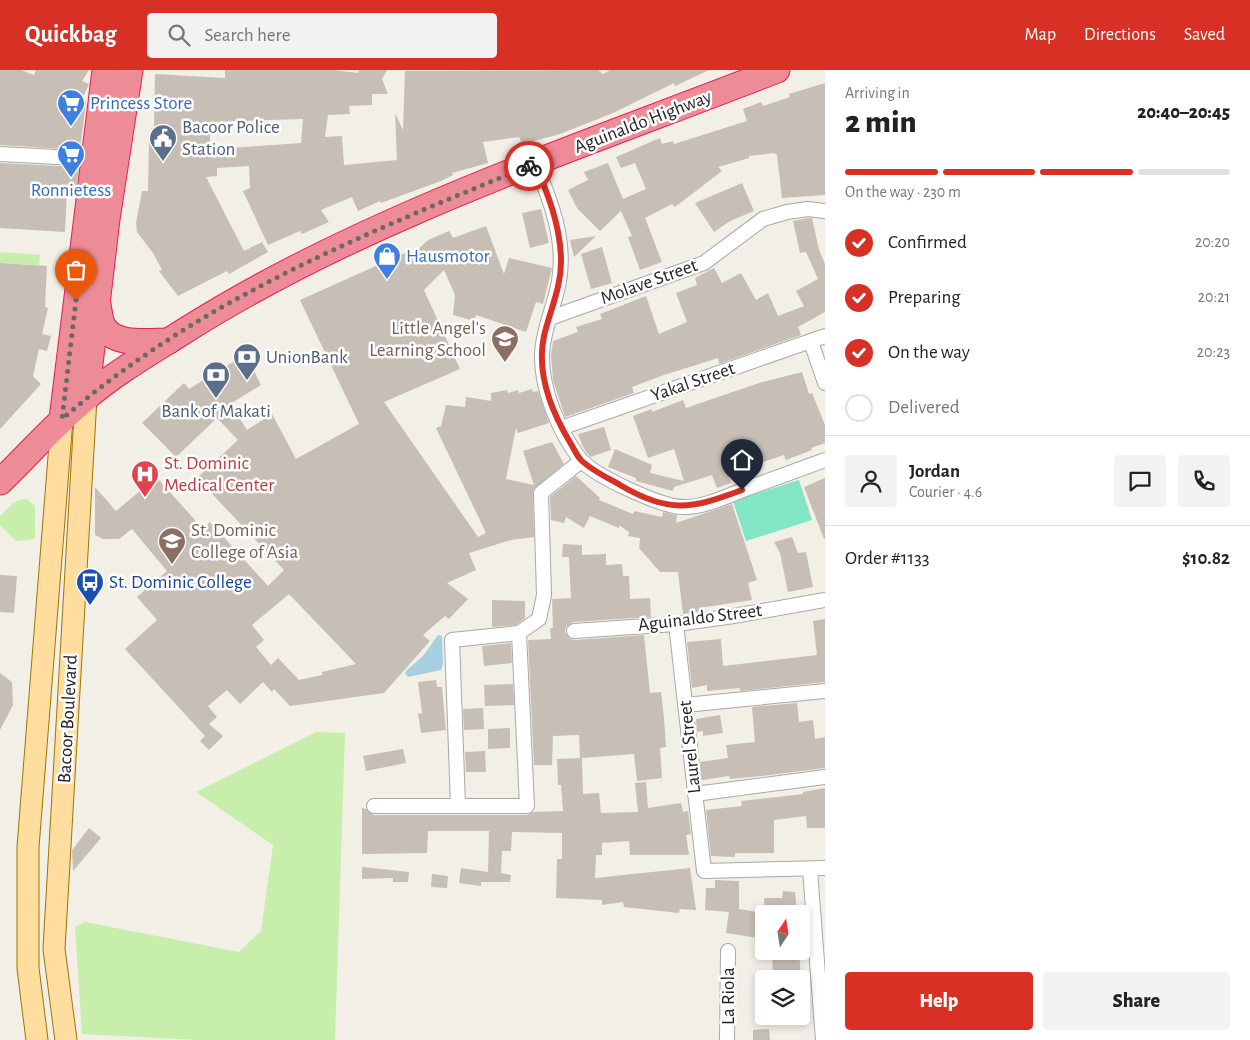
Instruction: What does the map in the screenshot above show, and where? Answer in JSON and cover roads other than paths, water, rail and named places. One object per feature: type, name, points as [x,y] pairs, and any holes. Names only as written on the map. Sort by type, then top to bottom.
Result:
[{"type":"highway","points":[[62,419],[105,70]]},
{"type":"highway","points":[[86,398],[97,302],[130,70]]},
{"type":"highway","name":"Aguinaldo Highway","points":[[0,482],[62,419],[86,398],[169,341],[235,300],[311,259],[535,164],[777,70]]},
{"type":"highway","points":[[97,302],[102,324],[110,334],[134,341],[169,341]]},
{"type":"main road","name":"Bacoor Boulevard","points":[[66,1040],[54,949],[86,398]]},
{"type":"main road","name":"Bacoor Boulevard","points":[[37,1040],[27,947],[30,820],[62,419]]},
{"type":"main road","points":[[30,820],[62,821]]},
{"type":"street","points":[[0,154],[94,159]]},
{"type":"street","points":[[535,164],[545,185],[559,239],[561,260],[560,281],[542,355],[546,388],[561,428],[581,460],[630,490],[655,501],[682,507],[709,503],[825,460]]},
{"type":"street","name":"Molave Street","points":[[550,318],[704,263],[764,219],[787,212],[808,209],[825,211]]},
{"type":"street","name":"Yakal Street","points":[[561,428],[825,336]]},
{"type":"street","points":[[811,342],[825,383]]},
{"type":"street","points":[[458,805],[452,640],[519,633],[539,619],[542,607],[541,493],[581,460]]},
{"type":"street","name":"Aguinaldo Street","points":[[574,631],[676,624],[825,600]]},
{"type":"street","name":"Laurel Street","points":[[676,624],[704,871],[810,870]]},
{"type":"street","points":[[374,806],[527,806],[519,633]]},
{"type":"street","points":[[685,705],[825,691]]},
{"type":"street","points":[[695,794],[825,777]]},
{"type":"street","points":[[823,1040],[820,962],[810,870],[825,868]]},
{"type":"street","name":"La Riola","points":[[728,951],[728,1040]]},
{"type":"water","points":[[438,635],[442,636],[443,664],[441,670],[408,677],[405,673],[407,670],[423,656]]},
{"type":"place","name":"Princess Store","points":[[71,127]]},
{"type":"place","name":"Bacoor Police Station","points":[[163,162]]},
{"type":"place","name":"Ronnietess","points":[[71,178]]},
{"type":"place","name":"Hausmotor","points":[[387,280]]},
{"type":"place","name":"Little Angel's Learning School","points":[[505,363]]},
{"type":"place","name":"UnionBank","points":[[247,381]]},
{"type":"place","name":"Bank of Makati","points":[[216,399]]},
{"type":"place","name":"St. Dominic Medical Center","points":[[145,498]]},
{"type":"place","name":"St. Dominic College of Asia","points":[[172,565]]},
{"type":"place","name":"St. Dominic College","points":[[90,606]]}]
